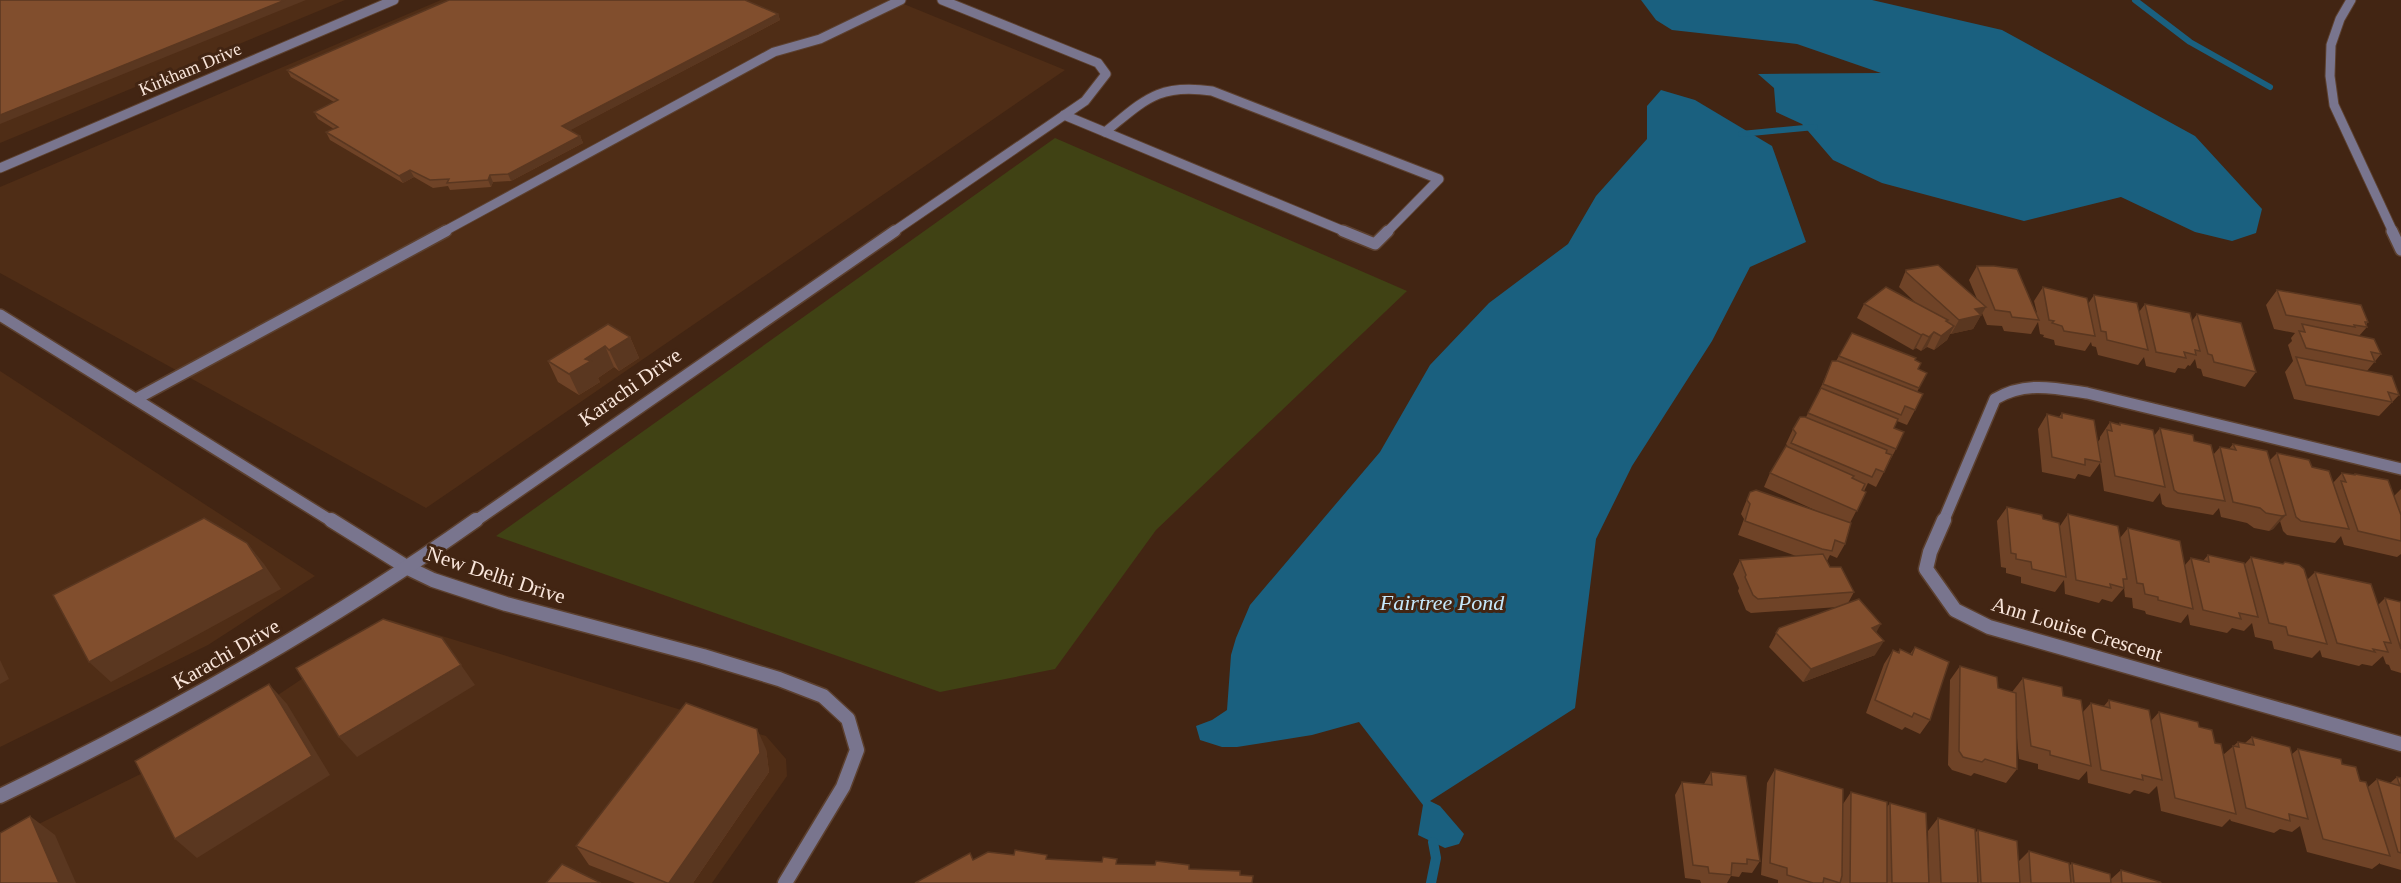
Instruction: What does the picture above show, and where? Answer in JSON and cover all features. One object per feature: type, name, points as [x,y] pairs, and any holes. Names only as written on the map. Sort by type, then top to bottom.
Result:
[{"type":"street","name":"Kirkham Drive","points":[[0,168],[394,0]]},
{"type":"street","points":[[136,399],[774,52],[820,39],[901,0]]},
{"type":"street","name":"Karachi Drive","points":[[0,796],[103,746],[202,692],[408,568],[1085,101],[1106,74],[1098,63],[942,0]]},
{"type":"street","points":[[2350,0],[2340,19],[2331,45],[2330,76],[2334,105],[2401,250]]},
{"type":"street","points":[[1064,115],[1375,244],[1439,179],[1212,91],[1188,87],[1160,91],[1105,132]]},
{"type":"street","name":"New Delhi Drive","points":[[0,315],[408,568],[434,580],[506,604],[703,656],[779,679],[823,696],[848,719],[857,750],[843,787],[785,883]]},
{"type":"street","name":"Ann Louise Crescent","points":[[2401,469],[2087,393],[2042,386],[2007,389],[1995,399],[1930,552],[1926,569],[1956,609],[1989,627],[2098,660],[2401,744]]},
{"type":"shaded area","points":[[0,0],[345,0],[0,143]]},
{"type":"shaded area","points":[[441,0],[894,0],[1065,70],[426,508],[0,273],[0,187]]},
{"type":"shaded area","points":[[1055,138],[1407,291],[1156,530],[1055,669],[940,692],[496,536]]},
{"type":"shaded area","points":[[0,371],[315,576],[208,645],[0,747]]},
{"type":"shaded area","points":[[390,620],[766,736],[786,759],[787,776],[712,883],[0,883],[0,843],[212,739]]},
{"type":"water","points":[[1641,0],[1872,0],[2002,30],[2195,136],[2262,209],[2256,233],[2232,241],[2195,232],[2121,197],[2024,221],[1882,183],[1833,160],[1802,124],[1776,112],[1774,88],[1758,74],[1881,73],[1797,44],[1672,30],[1656,20]]},
{"type":"water","name":"Fairtree Pond","points":[[1661,90],[1695,100],[1772,146],[1806,242],[1750,267],[1712,341],[1632,466],[1596,539],[1575,708],[1430,801],[1440,806],[1464,834],[1459,844],[1445,848],[1418,835],[1423,805],[1359,722],[1312,735],[1237,747],[1222,747],[1200,740],[1196,726],[1212,720],[1227,710],[1231,655],[1250,605],[1380,452],[1430,365],[1489,303],[1568,244],[1596,196],[1647,139],[1647,106]]},
{"type":"building","points":[[0,0],[285,0],[0,115]]},
{"type":"building","points":[[449,0],[745,0],[778,14],[562,126],[580,136],[508,174],[490,175],[488,180],[447,183],[449,179],[430,180],[410,170],[399,176],[326,132],[338,127],[314,112],[338,100],[287,70]]},
{"type":"building","points":[[1938,265],[1986,307],[1975,309],[1981,315],[1959,320],[1906,272],[1906,270]]},
{"type":"building","points":[[1977,266],[2017,269],[2039,320],[2012,317],[2010,312],[1995,310]]},
{"type":"building","points":[[1886,287],[1948,320],[1946,321],[1954,326],[1941,336],[1934,332],[1929,337],[1921,335],[1864,304]]},
{"type":"building","points":[[2043,287],[2087,298],[2095,336],[2064,331],[2062,326],[2052,323],[2054,321],[2049,320]]},
{"type":"building","points":[[2277,290],[2361,305],[2368,322],[2365,322],[2367,327],[2286,315]]},
{"type":"building","points":[[2094,295],[2137,303],[2148,350],[2107,340],[2106,332],[2101,331]]},
{"type":"building","points":[[2145,304],[2190,313],[2200,351],[2195,350],[2196,355],[2184,352],[2186,358],[2156,352]]},
{"type":"building","points":[[2197,314],[2241,323],[2256,372],[2214,362],[2212,355],[2208,354]]},
{"type":"building","points":[[608,324],[630,337],[609,350],[605,346],[585,359],[591,361],[569,374],[548,361]]},
{"type":"building","points":[[2302,324],[2374,339],[2381,354],[2371,352],[2375,362],[2306,348],[2299,331],[2305,332]]},
{"type":"building","points":[[1852,333],[1916,358],[1915,360],[1921,363],[1918,369],[1927,373],[1919,388],[1839,356]]},
{"type":"building","points":[[2296,357],[2392,376],[2399,395],[2388,392],[2392,402],[2306,385]]},
{"type":"building","points":[[1832,361],[1838,361],[1923,394],[1915,410],[1905,406],[1901,415],[1823,384]]},
{"type":"building","points":[[1821,388],[1898,419],[1894,428],[1904,432],[1896,449],[1808,413]]},
{"type":"building","points":[[2062,413],[2094,420],[2101,462],[2085,459],[2085,465],[2052,457],[2047,414],[2062,418]]},
{"type":"building","points":[[1800,417],[1887,450],[1886,453],[1892,455],[1884,472],[1876,469],[1872,477],[1791,443],[1796,433],[1793,429]]},
{"type":"building","points":[[2110,422],[2153,430],[2165,487],[2115,476],[2107,430],[2112,431]]},
{"type":"building","points":[[2160,428],[2193,435],[2194,441],[2211,445],[2225,501],[2178,493],[2174,490]]},
{"type":"building","points":[[2233,444],[2267,451],[2286,515],[2266,513],[2260,508],[2233,502],[2220,447],[2236,450]]},
{"type":"building","points":[[1786,446],[1854,476],[1852,478],[1865,484],[1862,490],[1866,492],[1857,511],[1770,473]]},
{"type":"building","points":[[2277,453],[2309,460],[2312,467],[2329,471],[2349,529],[2301,521],[2296,517]]},
{"type":"building","points":[[2342,473],[2388,480],[2401,515],[2401,541],[2358,531],[2341,481],[2346,482]]},
{"type":"building","points":[[1756,490],[1851,523],[1845,544],[1835,540],[1832,551],[1822,549],[1745,521],[1750,504],[1747,500],[1750,492]]},
{"type":"building","points":[[2007,507],[2042,515],[2043,519],[2059,523],[2066,577],[2032,569],[2031,562],[2016,559],[2016,554],[2011,553]]},
{"type":"building","points":[[2068,514],[2118,526],[2127,579],[2123,579],[2124,588],[2110,584],[2111,588],[2076,580]]},
{"type":"building","points":[[204,518],[247,543],[264,569],[89,662],[53,595]]},
{"type":"building","points":[[2128,528],[2180,541],[2193,609],[2158,600],[2158,597],[2145,594],[2143,584],[2137,583]]},
{"type":"building","points":[[1823,554],[1830,567],[1841,567],[1854,592],[1758,599],[1753,595],[1740,560]]},
{"type":"building","points":[[2208,555],[2244,563],[2258,617],[2239,613],[2241,619],[2203,610],[2191,558],[2209,562]]},
{"type":"building","points":[[2251,557],[2299,565],[2304,569],[2327,644],[2288,635],[2286,627],[2269,623]]},
{"type":"building","points":[[2315,572],[2371,584],[2391,643],[2384,642],[2388,652],[2373,649],[2375,652],[2337,643]]},
{"type":"building","points":[[2385,598],[2401,602],[2401,649]]},
{"type":"building","points":[[1859,599],[1881,624],[1872,628],[1884,641],[1811,669],[1776,633],[1779,628]]},
{"type":"building","points":[[383,619],[442,638],[461,665],[339,737],[296,668]]},
{"type":"building","points":[[1915,647],[1949,662],[1930,720],[1914,713],[1912,717],[1875,700],[1893,650],[1899,653],[1900,649],[1912,655]]},
{"type":"building","points":[[1960,666],[1997,677],[1998,688],[2016,693],[2017,769],[1985,759],[1982,762],[1963,757],[1959,751]]},
{"type":"building","points":[[2023,678],[2062,687],[2063,696],[2081,700],[2091,766],[2050,755],[2050,751],[2031,746]]},
{"type":"building","points":[[269,684],[312,756],[175,839],[135,761]]},
{"type":"building","points":[[2109,700],[2149,710],[2162,780],[2142,775],[2143,780],[2101,770],[2091,703],[2110,708]]},
{"type":"building","points":[[686,703],[757,729],[760,753],[667,883],[576,846]]},
{"type":"building","points":[[2159,712],[2198,722],[2199,727],[2212,730],[2215,743],[2221,744],[2236,814],[2175,798]]},
{"type":"building","points":[[2252,737],[2290,747],[2308,819],[2289,814],[2290,821],[2246,808],[2233,746],[2239,747],[2238,742],[2254,745]]},
{"type":"building","points":[[2298,749],[2341,759],[2342,764],[2356,767],[2360,781],[2366,782],[2390,856],[2323,839]]},
{"type":"building","points":[[1775,769],[1843,789],[1840,883],[1824,878],[1823,883],[1813,883],[1787,875],[1787,868],[1770,863]]},
{"type":"building","points":[[1711,772],[1746,776],[1760,861],[1747,859],[1747,864],[1732,863],[1731,875],[1709,873],[1708,867],[1693,865],[1682,782],[1712,785]]},
{"type":"building","points":[[2397,777],[2401,778],[2401,853],[2398,852],[2377,779],[2400,786]]},
{"type":"building","points":[[1851,792],[1887,802],[1887,883],[1850,883]]},
{"type":"building","points":[[1890,803],[1926,813],[1929,883],[1892,883]]},
{"type":"building","points":[[30,816],[59,883],[0,883],[0,833]]},
{"type":"building","points":[[1938,818],[1975,829],[1978,883],[1941,883]]},
{"type":"building","points":[[1978,830],[2017,841],[2020,883],[1981,883]]},
{"type":"building","points":[[1015,850],[1047,855],[1046,859],[1102,862],[1103,857],[1117,859],[1116,864],[1155,865],[1156,861],[1189,865],[1189,869],[1240,871],[1240,875],[1253,876],[1252,883],[915,883],[970,853],[973,860],[988,852],[1014,855]]},
{"type":"building","points":[[2029,851],[2069,863],[2071,883],[2031,883]]},
{"type":"building","points":[[2072,863],[2110,874],[2111,883],[2074,883]]},
{"type":"building","points":[[562,864],[601,883],[546,883]]},
{"type":"building","points":[[2121,870],[2160,882],[2161,883],[2122,883]]},
{"type":"waterway","points":[[2135,0],[2190,42],[2270,87]]},
{"type":"waterway","points":[[1741,134],[1815,127]]},
{"type":"waterway","points":[[1431,883],[1436,858],[1433,842]]}]
